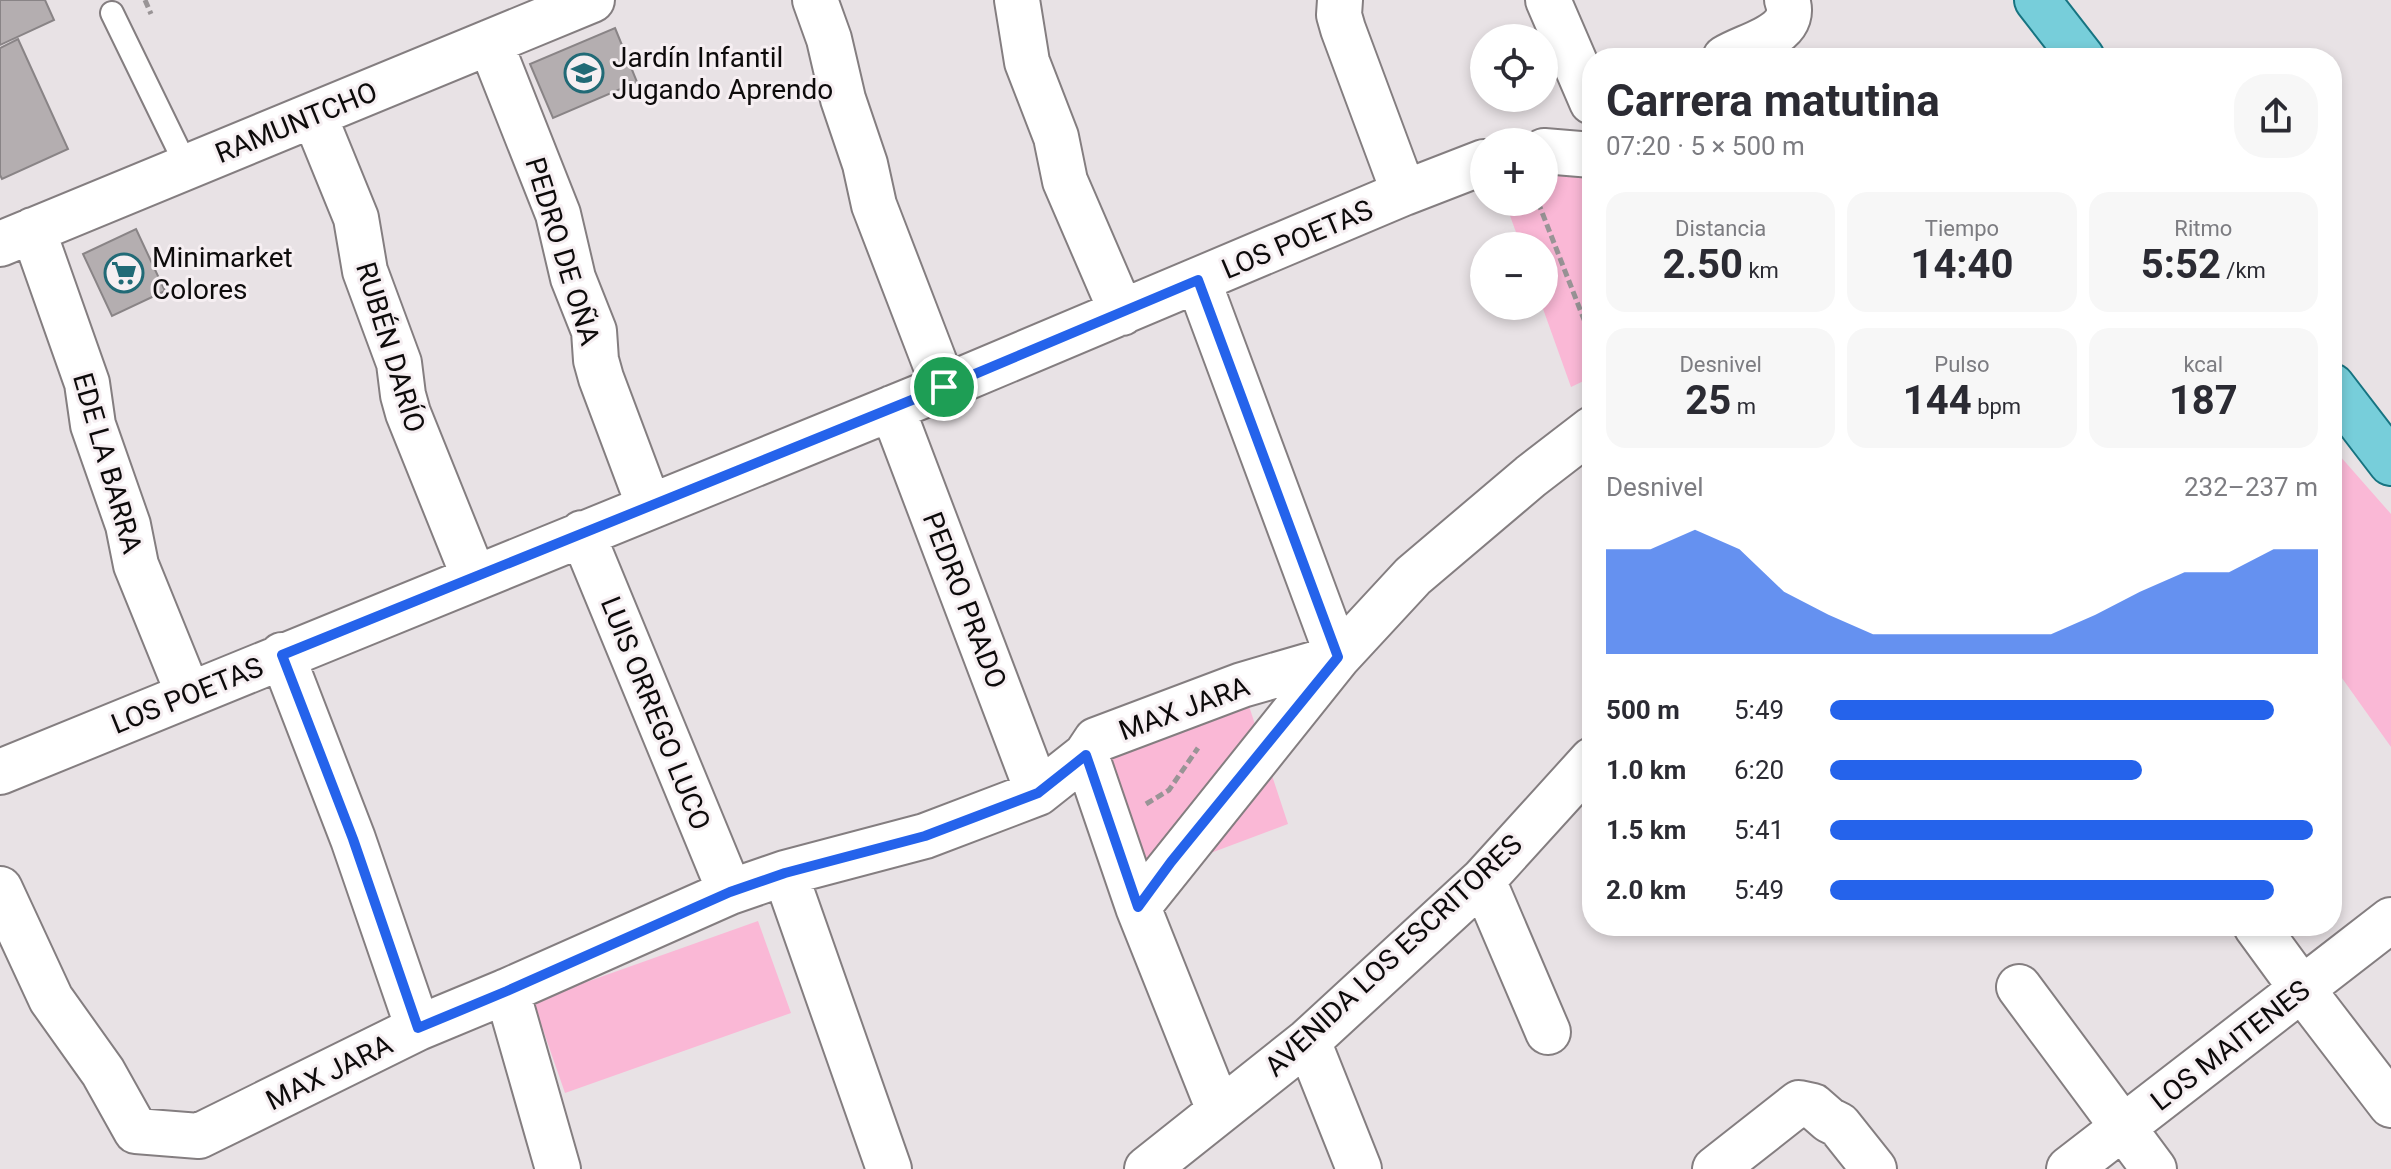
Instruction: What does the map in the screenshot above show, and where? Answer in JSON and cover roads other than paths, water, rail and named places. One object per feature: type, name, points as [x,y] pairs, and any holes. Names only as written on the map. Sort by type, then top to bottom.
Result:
[{"type":"main road","points":[[2037,0],[2074,48]]},
{"type":"main road","points":[[2342,399],[2391,463]]},
{"type":"street","name":"RAMUNTCHO","points":[[16,237],[592,0]]},
{"type":"street","points":[[815,0],[865,164],[874,205],[944,387]]},
{"type":"street","points":[[1017,0],[1027,62],[1052,125],[1065,181],[1122,313]]},
{"type":"street","points":[[1340,0],[1339,15],[1343,29],[1404,193]]},
{"type":"street","points":[[1548,0],[1582,79]]},
{"type":"street","points":[[1744,48],[1783,28],[1790,15],[1787,0]]},
{"type":"street","name":"PEDRO DE OÑA","points":[[490,42],[558,214],[573,278],[594,331],[601,378],[649,506]]},
{"type":"street","name":"RUBÉN DARÍO","points":[[314,115],[356,218],[365,271],[399,363],[408,413],[474,577]]},
{"type":"street","points":[[1558,152],[1582,154]]},
{"type":"street","name":"LOS POETAS","points":[[2,766],[944,387],[1470,167]]},
{"type":"street","name":"EDE LA BARRA","points":[[16,237],[87,383],[93,425],[128,525],[136,565],[188,693]]},
{"type":"street","points":[[1198,280],[1338,657]]},
{"type":"street","name":"PEDRO PRADO","points":[[892,408],[1038,793]]},
{"type":"street","points":[[1138,907],[1338,657],[1413,576],[1582,437]]},
{"type":"street","name":"LUIS ORREGO LUCO","points":[[582,533],[730,892]]},
{"type":"street","points":[[282,655],[353,839],[418,1028]]},
{"type":"street","name":"MAX JARA","points":[[205,1153],[418,1028],[730,892],[785,873],[925,836],[1038,793],[1086,755],[1096,740],[1242,685],[1338,657]]},
{"type":"street","points":[[1086,755],[1138,907],[1219,1110]]},
{"type":"street","name":"AVENIDA LOS ESCRITORES","points":[[1147,1169],[1308,1041],[1483,880],[1582,771]]},
{"type":"street","points":[[785,873],[889,1169]]},
{"type":"street","points":[[1483,880],[1548,1032]]},
{"type":"street","points":[[0,889],[51,999],[103,1072],[136,1131],[205,1153]]},
{"type":"street","name":"LOS MAITENES","points":[[2069,1169],[2391,920]]},
{"type":"street","points":[[2263,936],[2391,1105]]},
{"type":"street","points":[[2019,987],[2154,1169]]},
{"type":"street","points":[[507,991],[558,1169]]},
{"type":"street","points":[[1308,1041],[1359,1169]]},
{"type":"street","points":[[1715,1169],[1799,1103],[1813,1106],[1839,1125],[1874,1169]]},
{"type":"lane","points":[[112,13],[187,167]]},
{"type":"place","name":"Jardín Infantil Jugando Aprendo","points":[[584,73]]},
{"type":"place","name":"Minimarket Colores","points":[[124,273]]}]
